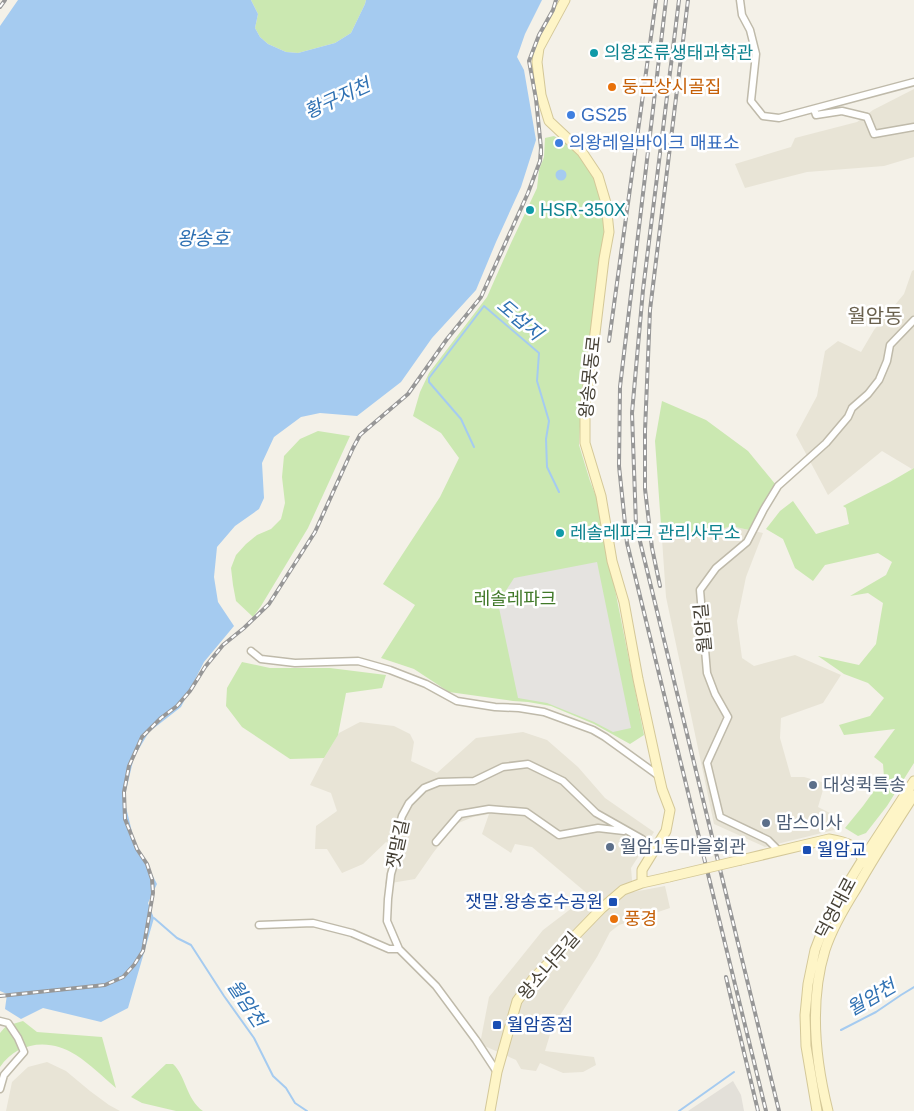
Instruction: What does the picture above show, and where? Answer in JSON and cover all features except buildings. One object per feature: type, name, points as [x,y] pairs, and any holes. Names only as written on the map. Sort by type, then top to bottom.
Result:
[{"type":"street","name":"왕송못동로","points":[[565,0],[539,48],[537,62],[541,95],[549,120],[582,152],[598,176],[606,202],[609,232],[585,406],[585,443],[600,496],[612,561],[624,602],[662,790],[670,810],[666,831],[642,870],[642,883]]},
{"type":"street","points":[[740,0],[742,15],[750,30],[756,54],[751,101],[763,116],[779,118],[815,112],[842,111],[868,117],[874,134],[914,127]]},
{"type":"street","points":[[815,112],[914,82]]},
{"type":"street","name":"월암길","points":[[779,851],[768,840],[720,817],[707,763],[728,717],[714,694],[707,673],[700,590],[716,568],[747,542],[778,486],[826,443],[848,417],[852,408],[868,394],[879,380],[887,361],[890,345],[914,320]]},
{"type":"street","points":[[251,652],[261,658],[295,663],[358,661],[390,670],[426,684],[457,701],[544,712],[593,730],[659,776]]},
{"type":"street","name":"잿말길","points":[[497,1072],[436,986],[399,949],[387,921],[390,882],[397,854],[396,838],[402,816],[409,803],[424,788],[440,782],[474,781],[503,767],[528,764],[563,780],[596,814],[642,839],[653,852]]},
{"type":"street","name":"덕영대로","points":[[828,1111],[816,1045],[815,1015],[818,983],[825,950],[837,921],[866,864],[914,781]]},
{"type":"street","name":"덕영대로","points":[[817,1111],[806,1046],[805,1015],[808,984],[815,950],[828,916],[914,795]]},
{"type":"street","points":[[436,842],[460,814],[489,809],[526,812],[559,835],[598,828],[628,831]]},
{"type":"street","points":[[642,883],[829,839],[842,841],[856,849],[866,864]]},
{"type":"street","name":"왕소나무길","points":[[491,1109],[497,1072],[517,1000],[532,979],[608,902],[623,890],[642,883]]},
{"type":"street","points":[[258,925],[313,923],[352,933],[389,949],[399,949]]},
{"type":"street","points":[[0,1021],[8,1023],[18,1038],[24,1052],[4,1075],[0,1089]]},
{"type":"shaded area","points":[[914,89],[914,157],[884,166],[807,172],[745,188],[735,164],[791,147],[795,138],[857,122],[873,110]]},
{"type":"shaded area","points":[[914,270],[914,468],[912,469],[882,451],[828,495],[796,435],[817,396],[825,351],[838,341],[861,352],[874,330],[904,294]]},
{"type":"shaded area","points":[[731,526],[763,533],[746,577],[737,621],[742,658],[754,666],[795,655],[841,675],[823,703],[781,718],[780,738],[791,777],[804,777],[825,783],[818,807],[830,813],[834,830],[765,847],[714,824],[666,597],[662,539],[677,535],[696,538]]},
{"type":"shaded area","points":[[597,562],[631,728],[613,732],[594,722],[547,703],[518,698],[498,603],[514,578]]},
{"type":"shaded area","points":[[360,722],[394,726],[410,734],[414,742],[411,761],[437,773],[476,738],[523,732],[547,740],[578,767],[605,798],[654,832],[631,868],[633,892],[665,886],[670,908],[619,925],[610,932],[597,957],[552,1028],[545,1051],[594,1057],[596,1065],[583,1072],[563,1073],[540,1063],[536,1071],[521,1069],[516,1060],[480,1044],[489,997],[543,930],[589,895],[532,847],[515,844],[511,853],[482,834],[489,814],[473,817],[456,824],[415,879],[385,884],[391,845],[386,842],[363,864],[342,873],[327,849],[315,849],[316,826],[337,811],[331,793],[310,785],[339,733]]},
{"type":"shaded area","points":[[47,1062],[66,1071],[90,1091],[120,1111],[6,1111],[12,1082],[28,1067]]},
{"type":"shaded area","points":[[733,1081],[741,1095],[744,1111],[688,1111]]},
{"type":"green space","points":[[251,0],[366,0],[351,33],[335,43],[298,53],[286,52],[268,44],[260,37],[255,28],[258,14]]},
{"type":"green space","name":"레솔레파크","points":[[554,136],[568,144],[581,157],[593,176],[605,206],[606,232],[581,407],[579,445],[597,499],[644,735],[630,744],[594,724],[551,706],[449,692],[414,669],[381,658],[415,605],[383,584],[440,497],[459,458],[441,433],[413,416],[420,392],[429,373],[487,297],[537,188],[539,170],[544,157],[545,138]]},
{"type":"green space","points":[[662,401],[706,420],[748,451],[776,485],[749,530],[731,526],[696,538],[677,535],[662,539],[655,441]]},
{"type":"green space","points":[[318,431],[350,436],[308,528],[253,617],[236,601],[231,568],[236,555],[246,544],[257,535],[271,529],[281,519],[285,503],[282,477],[284,456],[300,439]]},
{"type":"green space","points":[[914,468],[914,763],[887,806],[866,833],[858,836],[845,828],[884,777],[883,764],[874,757],[895,729],[844,735],[839,725],[870,716],[884,698],[868,683],[844,674],[818,656],[859,665],[876,644],[883,603],[868,593],[850,596],[886,575],[892,562],[878,553],[825,565],[813,581],[795,568],[783,539],[766,529],[780,511],[793,501],[816,534],[849,524],[846,508],[843,506]]},
{"type":"green space","points":[[242,662],[270,668],[330,668],[386,675],[382,688],[346,693],[338,735],[324,758],[290,759],[242,727],[226,706],[227,688]]},
{"type":"green space","points":[[23,1021],[37,1032],[102,1037],[116,1088],[81,1059],[66,1050],[45,1044],[25,1047],[7,1058],[0,1067],[0,1033],[6,1026]]},
{"type":"green space","points":[[166,1064],[173,1064],[177,1069],[189,1094],[203,1111],[176,1111],[142,1103],[131,1097]]},
{"type":"water","name":"왕송호","points":[[18,0],[251,0],[258,14],[255,28],[260,37],[268,44],[286,52],[298,53],[335,43],[351,33],[366,0],[542,0],[525,34],[517,57],[524,70],[536,140],[521,187],[476,290],[432,338],[401,382],[357,416],[320,413],[301,417],[274,437],[262,463],[264,498],[259,509],[235,526],[217,547],[214,577],[218,602],[234,626],[204,662],[181,707],[149,732],[134,757],[124,799],[134,840],[157,884],[148,903],[154,918],[128,1008],[101,1022],[43,1008],[21,1019],[5,1009],[7,994],[0,991],[0,26]]},
{"type":"water","points":[[561,169],[567,175],[561,181],[555,175]]},
{"type":"waterway","name":"도섭지","points":[[474,447],[461,419],[429,382],[429,378],[484,306],[539,353],[537,381],[549,421],[546,439],[547,467],[559,492]]},
{"type":"waterway","name":"월암천","points":[[154,918],[177,938],[191,945],[254,1038],[273,1076],[286,1088],[295,1103],[307,1111]]},
{"type":"waterway","name":"월암천","points":[[841,1030],[876,1012],[914,987]]},
{"type":"waterway","name":"월암천","points":[[679,1111],[734,1072]]},
{"type":"railway","points":[[0,7],[5,0]]},
{"type":"railway","points":[[541,155],[536,99],[529,61],[556,0]]},
{"type":"railway","points":[[609,341],[656,0]]},
{"type":"railway","points":[[666,0],[620,387],[619,466],[627,543],[766,1111]]},
{"type":"railway","points":[[679,0],[643,290],[632,413],[636,525],[779,1111]]},
{"type":"railway","points":[[660,586],[652,548],[645,489],[645,431],[650,310],[688,0]]},
{"type":"railway","points":[[0,996],[105,985],[123,977],[143,951],[153,893],[152,879],[147,864],[137,849],[125,819],[124,792],[129,766],[142,737],[161,718],[177,706],[223,645],[269,604],[315,532],[360,435],[408,394],[447,339],[481,297],[528,193],[540,161],[541,148]]},
{"type":"railway","points":[[726,977],[758,1111]]},
{"type":"place","name":"의왕조류생태과학관","points":[[594,53]]},
{"type":"place","name":"둥근상시골집","points":[[612,87]]},
{"type":"place","name":"GS25","points":[[571,115]]},
{"type":"place","name":"의왕레일바이크 매표소","points":[[559,143]]},
{"type":"place","name":"HSR-350X","points":[[530,210]]},
{"type":"place","name":"레솔레파크 관리사무소","points":[[560,533]]},
{"type":"place","name":"대성퀵특송","points":[[813,785]]},
{"type":"place","name":"맘스이사","points":[[766,823]]},
{"type":"place","name":"월암1동마을회관","points":[[610,847]]},
{"type":"place","name":"월암교","points":[[807,850]]},
{"type":"place","name":"잿말.왕송호수공원","points":[[613,902]]},
{"type":"place","name":"풍경","points":[[614,919]]},
{"type":"place","name":"월암종점","points":[[497,1025]]},
{"type":"district","name":"월암동","points":[[875,316]]},
{"type":"water label","name":"황구지천","points":[[337,98]]}]
